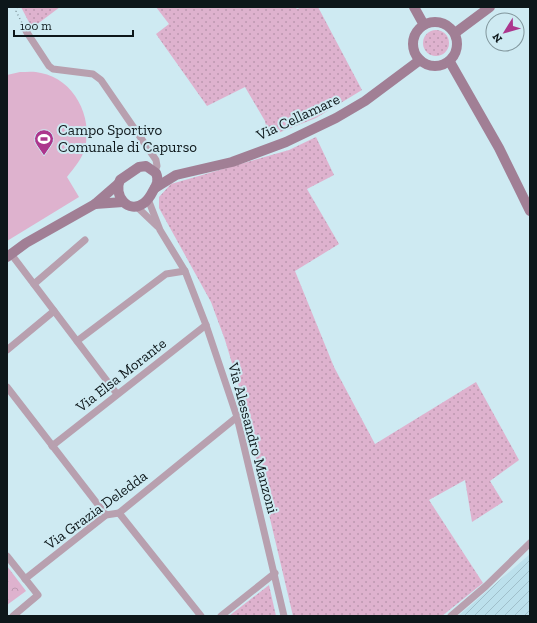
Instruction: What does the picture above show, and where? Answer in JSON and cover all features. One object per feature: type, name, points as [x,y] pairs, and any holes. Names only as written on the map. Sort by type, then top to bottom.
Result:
[{"type":"street","points":[[414,7],[424,25]]},
{"type":"street","points":[[455,34],[490,7]]},
{"type":"street","points":[[434,22],[441,22],[448,26],[455,34],[458,47],[456,54],[450,62],[441,66],[434,67],[420,60],[414,51],[413,41],[417,32],[424,25],[434,22]]},
{"type":"street","points":[[26,31],[53,69],[93,74],[102,80],[156,160],[157,166],[151,169],[135,168],[124,176],[118,184],[95,204],[46,232],[9,256],[34,284],[117,394]]},
{"type":"street","name":"Via Cellamare","points":[[136,206],[148,199],[155,188],[176,175],[232,162],[300,135],[336,118],[365,101],[420,60]]},
{"type":"street","points":[[450,62],[499,148],[530,211]]},
{"type":"street","points":[[151,169],[158,181],[155,188]]},
{"type":"street","name":"Via Cellamare","points":[[151,169],[176,175]]},
{"type":"street","points":[[118,184],[118,193],[123,202]]},
{"type":"street","name":"Via Alessandro Manzoni","points":[[148,199],[160,230],[184,271],[206,325],[237,417],[284,616]]},
{"type":"street","points":[[95,204],[123,202],[131,206],[136,206]]},
{"type":"street","name":"Via Alessandro Manzoni","points":[[136,206],[160,230]]},
{"type":"street","points":[[34,284],[86,240]]},
{"type":"street","points":[[77,341],[166,274],[184,271]]},
{"type":"street","points":[[7,350],[54,311]]},
{"type":"street","name":"Via Elsa Morante","points":[[52,446],[206,325]]},
{"type":"street","points":[[7,387],[106,515]]},
{"type":"street","name":"Via Grazia Deledda","points":[[25,579],[106,515],[119,513],[237,417]]},
{"type":"street","points":[[119,513],[201,616]]},
{"type":"street","points":[[451,616],[491,582],[530,543]]},
{"type":"street","points":[[7,556],[38,595],[13,616]]},
{"type":"street","points":[[221,616],[275,573]]},
{"type":"path","points":[[16,7],[16,11],[26,31]]},
{"type":"shaded area","points":[[530,554],[530,616],[458,616]]},
{"type":"green space","points":[[21,7],[60,7],[32,28]]},
{"type":"green space","points":[[156,7],[295,7],[297,9],[303,7],[318,7],[362,90],[316,118],[268,137],[265,121],[245,87],[207,106],[156,34],[169,24]]},
{"type":"green space","points":[[436,30],[445,34],[449,43],[445,52],[436,56],[427,52],[423,43],[427,34]]},
{"type":"green space","name":"Campo Sportivo Comunale di Capurso","points":[[20,72],[41,73],[53,77],[72,91],[83,112],[87,136],[82,156],[67,177],[79,197],[7,241],[7,75]]},
{"type":"green space","points":[[316,137],[334,175],[307,189],[339,244],[295,271],[334,367],[375,444],[476,382],[519,460],[490,481],[503,502],[472,522],[465,480],[429,500],[483,583],[442,616],[293,616],[238,383],[225,340],[211,302],[159,208],[159,197],[171,184],[289,150]]},
{"type":"green space","points":[[7,566],[26,591],[7,605]]},
{"type":"green space","points":[[269,585],[276,616],[229,616]]},
{"type":"place","name":"Campo Sportivo Comunale di Capurso","points":[[44,156]]}]
